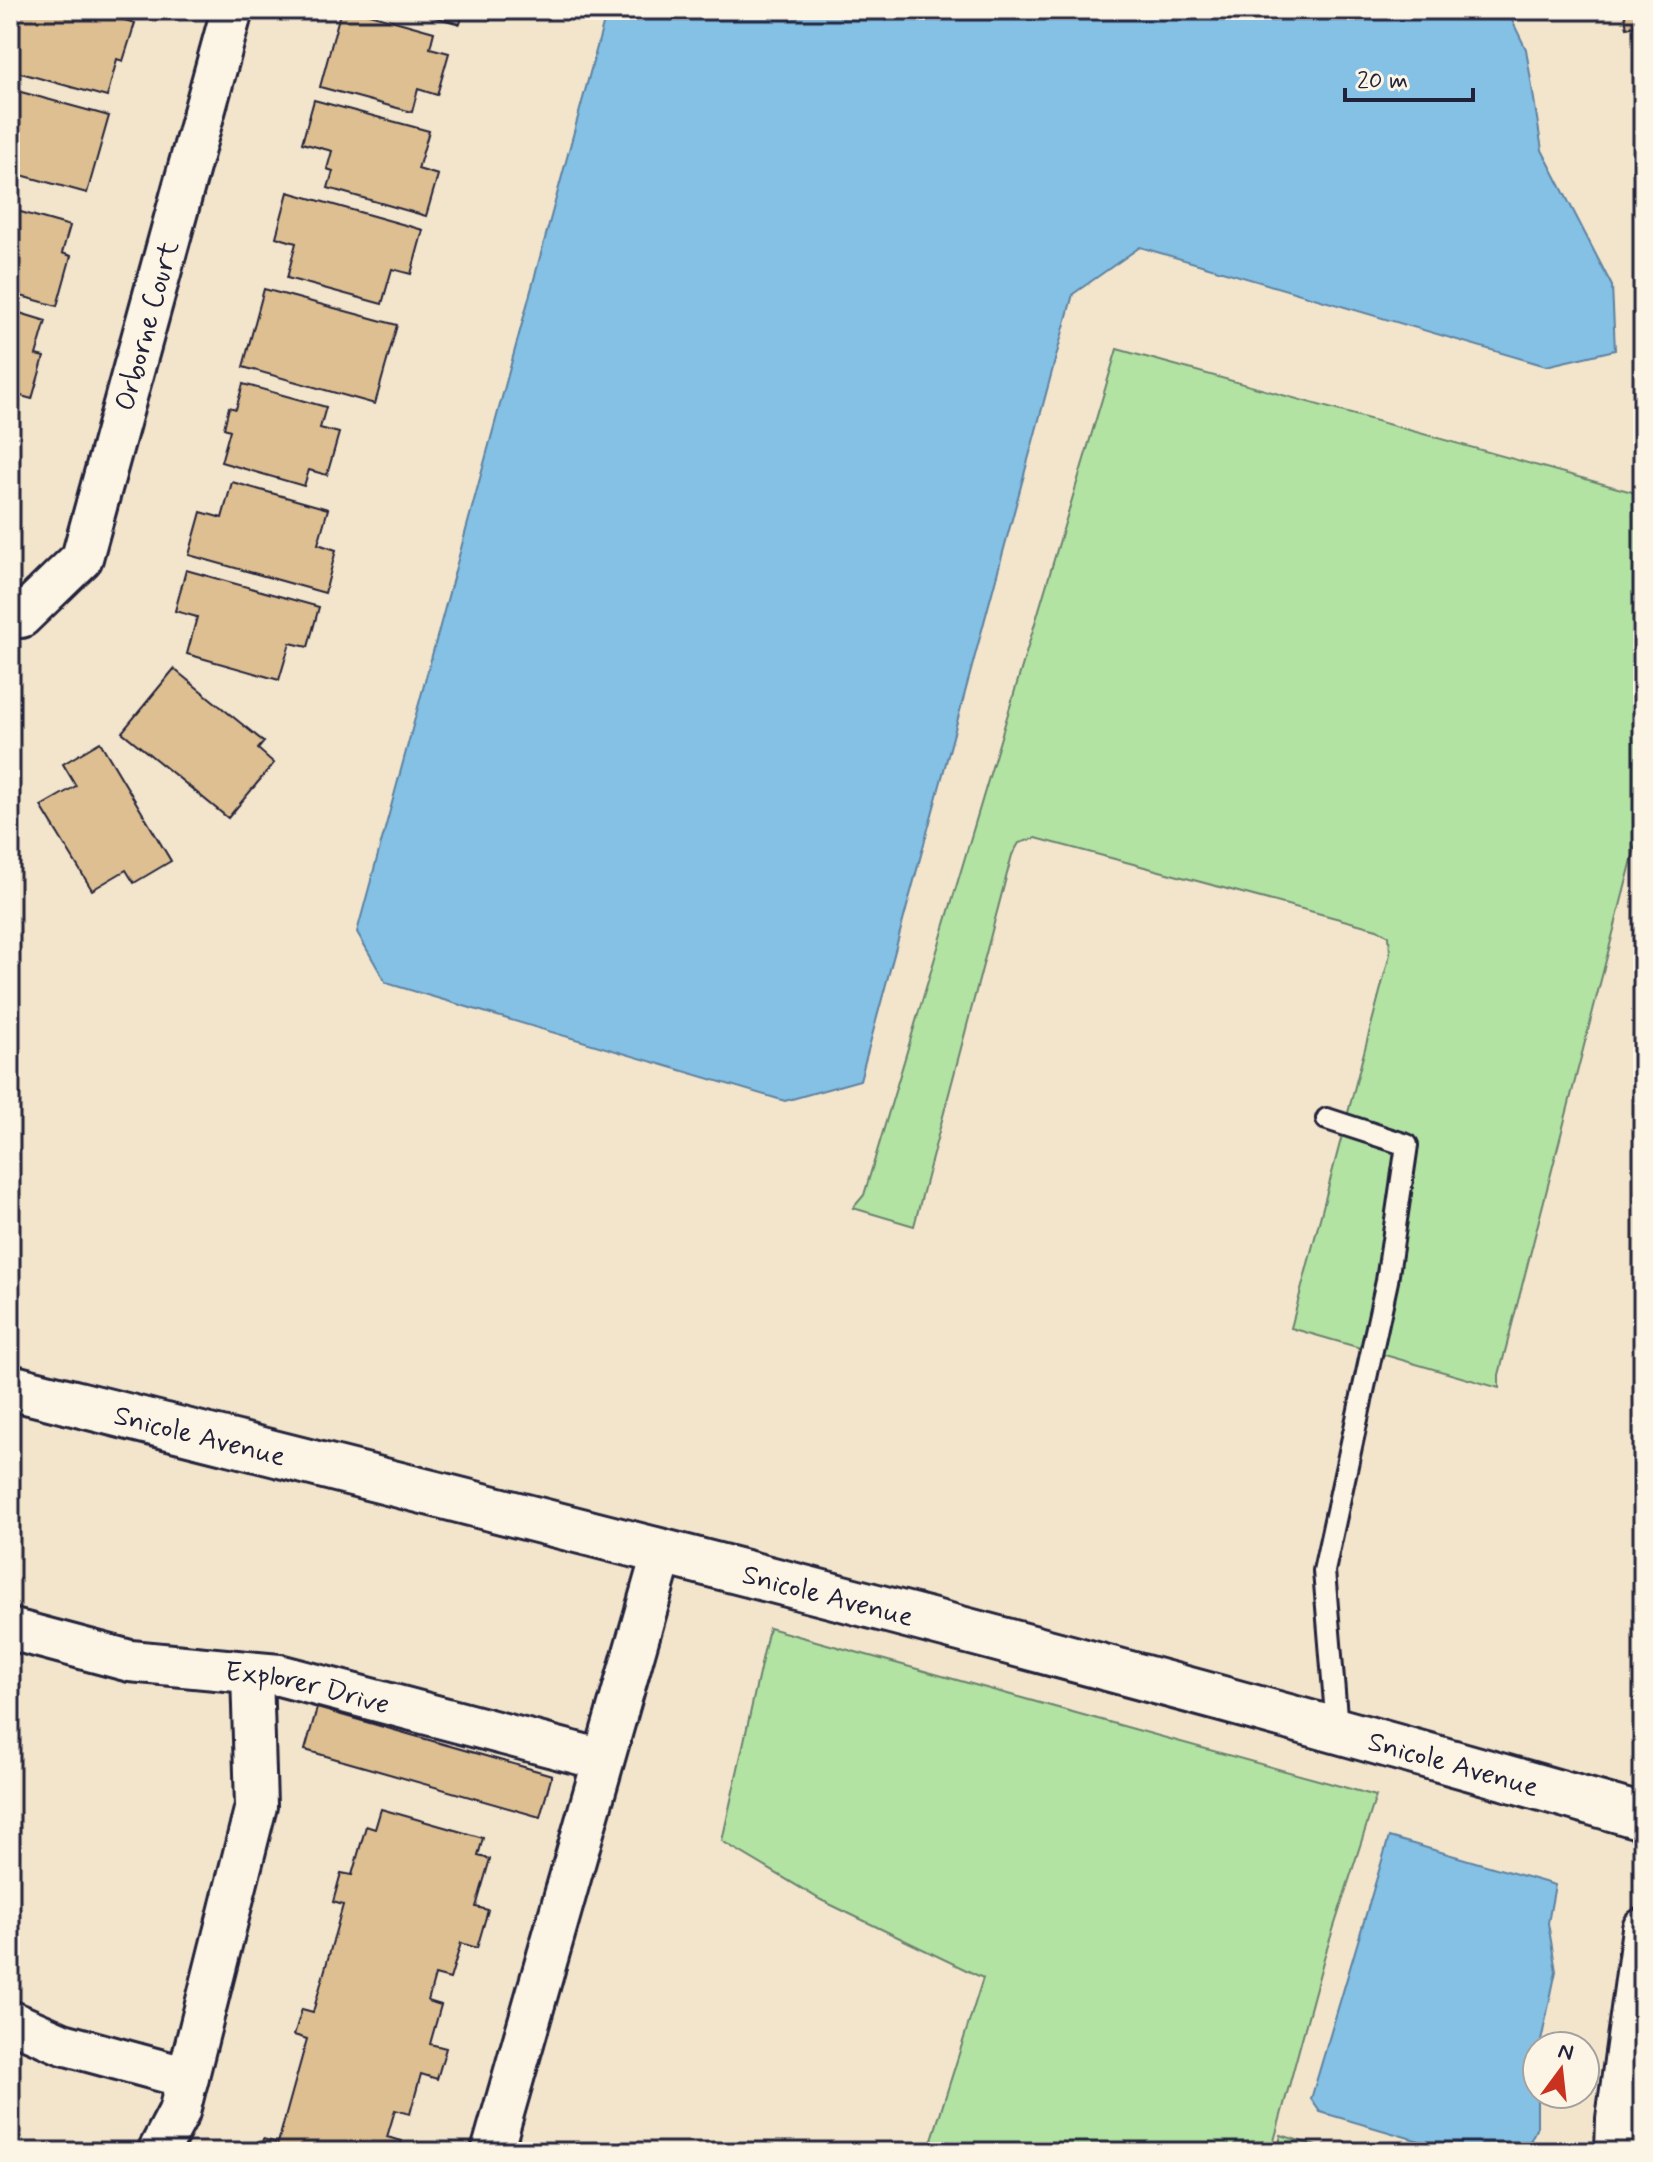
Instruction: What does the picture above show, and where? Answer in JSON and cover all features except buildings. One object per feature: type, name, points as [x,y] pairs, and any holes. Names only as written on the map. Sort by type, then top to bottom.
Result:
[{"type":"street","name":"Orborne Court","points":[[21,617],[82,558],[232,10]]},
{"type":"street","name":"Snicole Avenue","points":[[10,1387],[663,1551],[1337,1728],[1643,1817]]},
{"type":"street","points":[[492,2152],[663,1551]]},
{"type":"street","name":"Explorer Drive","points":[[10,1629],[130,1661],[279,1675],[603,1760]]},
{"type":"street","points":[[158,2152],[179,2112],[256,1806],[252,1673]]},
{"type":"street","points":[[1616,2152],[1643,1929]]},
{"type":"street","points":[[10,2021],[63,2044],[188,2078]]},
{"type":"lane","points":[[1327,1119],[1407,1145],[1387,1281],[1324,1571],[1337,1728]]},
{"type":"green space","points":[[1117,349],[1643,495],[1643,817],[1499,1375],[1499,1388],[1291,1328],[1390,954],[1389,936],[1377,929],[1036,838],[1019,843],[1012,855],[914,1226],[853,1208],[864,1195]]},
{"type":"green space","points":[[769,1628],[1376,1796],[1324,1958],[1271,2152],[928,2152],[983,1978],[821,1900],[722,1841]]},
{"type":"green space","points":[[1281,2135],[1335,2152],[1277,2152]]},
{"type":"water","points":[[607,10],[1507,10],[1526,49],[1542,150],[1612,286],[1615,350],[1546,366],[1140,247],[1073,294],[860,1080],[785,1101],[386,983],[357,932]]},
{"type":"water","points":[[1389,1837],[1555,1885],[1548,1923],[1556,1971],[1543,2030],[1521,2030],[1521,2110],[1537,2110],[1537,2127],[1525,2152],[1457,2152],[1320,2112],[1311,2099]]}]
